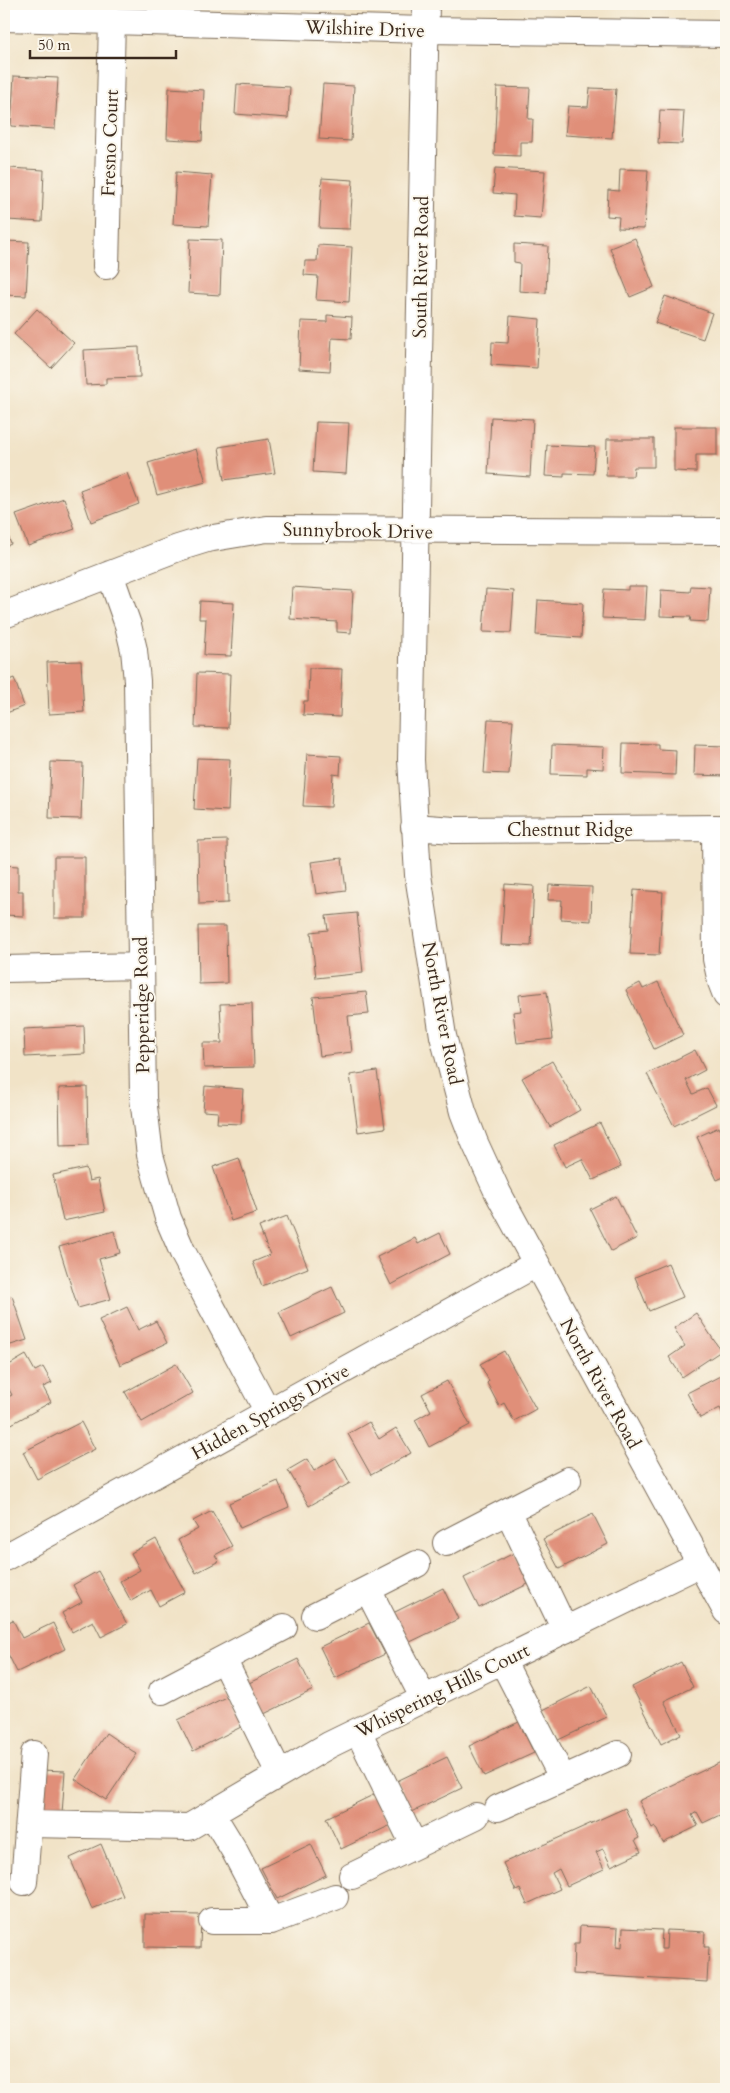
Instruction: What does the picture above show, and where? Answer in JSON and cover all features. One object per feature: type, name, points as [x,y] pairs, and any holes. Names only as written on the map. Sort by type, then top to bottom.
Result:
[{"type":"street","name":"South River Road","points":[[415,530],[426,4]]},
{"type":"street","name":"Wilshire Drive","points":[[4,18],[426,30],[726,34]]},
{"type":"street","name":"Fresno Court","points":[[106,266],[112,20]]},
{"type":"street","name":"Sunnybrook Drive","points":[[4,615],[178,548],[207,539],[266,529],[726,531]]},
{"type":"street","name":"North River Road","points":[[415,530],[411,760],[414,828],[418,875],[441,1027],[463,1112],[498,1193],[726,1611]]},
{"type":"street","name":"Pepperidge Road","points":[[110,574],[128,625],[134,650],[137,681],[142,1098],[145,1129],[158,1188],[183,1253],[268,1412]]},
{"type":"street","name":"Chestnut Ridge","points":[[414,828],[454,830],[721,828]]},
{"type":"street","points":[[721,828],[716,959],[721,982],[726,994]]},
{"type":"street","points":[[4,969],[141,966]]},
{"type":"street","name":"Hidden Springs Drive","points":[[7,1547],[268,1412],[536,1264]]},
{"type":"street","points":[[446,1543],[568,1480]]},
{"type":"street","points":[[508,1511],[565,1630]]},
{"type":"street","points":[[315,1616],[417,1564]]},
{"type":"street","name":"Whispering Hills Court","points":[[29,1824],[189,1827],[279,1773],[358,1731],[700,1564]]},
{"type":"street","points":[[368,1590],[424,1699]]},
{"type":"street","points":[[162,1691],[284,1627]]},
{"type":"street","points":[[223,1659],[279,1773]]},
{"type":"street","points":[[502,1660],[563,1778]]},
{"type":"street","points":[[358,1731],[414,1845]]},
{"type":"street","points":[[24,1882],[34,1754]]},
{"type":"street","points":[[352,1876],[414,1845],[618,1754]]},
{"type":"street","points":[[212,1814],[234,1850],[271,1921]]},
{"type":"street","points":[[212,1921],[271,1921],[335,1897]]},
{"type":"building","points":[[14,76],[58,78],[55,129],[11,126]]},
{"type":"building","points":[[237,84],[290,87],[288,118],[235,114]]},
{"type":"building","points":[[323,84],[354,86],[351,141],[319,139]]},
{"type":"building","points":[[497,87],[530,88],[528,119],[533,119],[532,142],[520,142],[520,156],[494,155]]},
{"type":"building","points":[[169,88],[204,90],[202,141],[167,139]]},
{"type":"building","points":[[590,88],[616,89],[612,138],[565,135],[568,106],[588,107]]},
{"type":"building","points":[[660,110],[684,111],[682,144],[658,143]]},
{"type":"building","points":[[9,168],[44,170],[42,222],[7,220],[7,206],[4,206],[4,190],[8,191]]},
{"type":"building","points":[[495,168],[545,171],[541,218],[514,216],[515,195],[493,193]]},
{"type":"building","points":[[620,169],[648,170],[644,229],[618,228],[619,217],[607,216],[608,190],[619,191]]},
{"type":"building","points":[[176,172],[212,175],[208,226],[173,224]]},
{"type":"building","points":[[322,178],[353,180],[350,229],[319,228]]},
{"type":"building","points":[[635,238],[654,287],[630,297],[610,248]]},
{"type":"building","points":[[190,239],[222,240],[220,295],[188,293]]},
{"type":"building","points":[[4,241],[29,242],[26,296],[4,295]]},
{"type":"building","points":[[514,244],[548,246],[546,293],[519,291],[520,263],[514,262]]},
{"type":"building","points":[[318,245],[352,247],[349,302],[316,300],[318,276],[304,275],[305,261],[317,261]]},
{"type":"building","points":[[665,296],[712,313],[703,339],[655,323]]},
{"type":"building","points":[[37,309],[74,343],[51,368],[14,334]]},
{"type":"building","points":[[327,315],[352,317],[351,339],[332,338],[330,371],[299,369],[301,321],[327,322]]},
{"type":"building","points":[[510,316],[540,319],[537,368],[491,365],[492,342],[508,343]]},
{"type":"building","points":[[139,347],[140,377],[106,378],[106,384],[86,385],[84,350]]},
{"type":"building","points":[[491,417],[533,419],[530,477],[488,474]]},
{"type":"building","points":[[316,422],[349,423],[346,474],[313,472]]},
{"type":"building","points":[[674,427],[717,427],[717,455],[696,455],[696,472],[674,471]]},
{"type":"building","points":[[269,439],[275,473],[224,480],[219,447]]},
{"type":"building","points":[[607,439],[654,439],[654,467],[634,467],[633,476],[606,476]]},
{"type":"building","points":[[547,445],[595,447],[593,474],[564,473],[564,477],[545,476]]},
{"type":"building","points":[[196,449],[206,482],[157,495],[148,463]]},
{"type":"building","points":[[127,473],[139,504],[91,522],[80,490]]},
{"type":"building","points":[[64,498],[75,529],[28,546],[16,515]]},
{"type":"building","points":[[4,525],[11,544],[4,547]]},
{"type":"building","points":[[628,586],[647,586],[645,620],[602,618],[604,589],[628,590]]},
{"type":"building","points":[[691,586],[710,587],[708,622],[690,621],[691,617],[660,616],[661,590],[690,592]]},
{"type":"building","points":[[292,587],[353,591],[351,633],[337,632],[337,622],[290,619]]},
{"type":"building","points":[[486,589],[514,591],[511,633],[483,632]]},
{"type":"building","points":[[538,600],[583,603],[581,638],[536,635]]},
{"type":"building","points":[[200,601],[234,603],[231,656],[204,655],[206,619],[199,619]]},
{"type":"building","points":[[81,661],[84,712],[49,714],[47,662]]},
{"type":"building","points":[[309,668],[342,669],[340,717],[303,715],[304,701],[308,701]]},
{"type":"building","points":[[197,673],[230,674],[228,728],[195,727]]},
{"type":"building","points":[[14,678],[24,706],[4,714],[4,682]]},
{"type":"building","points":[[488,719],[513,720],[509,774],[484,773]]},
{"type":"building","points":[[623,743],[658,744],[658,749],[676,750],[675,775],[622,773]]},
{"type":"building","points":[[552,745],[604,747],[603,769],[587,768],[587,775],[551,774]]},
{"type":"building","points":[[695,745],[726,746],[726,776],[694,775]]},
{"type":"building","points":[[307,754],[341,756],[340,775],[333,774],[331,807],[303,806]]},
{"type":"building","points":[[197,758],[230,759],[228,811],[194,809]]},
{"type":"building","points":[[51,762],[83,763],[81,819],[49,818]]},
{"type":"building","points":[[227,840],[228,903],[199,904],[198,841]]},
{"type":"building","points":[[54,857],[85,857],[85,918],[54,918]]},
{"type":"building","points":[[342,858],[346,890],[316,894],[311,862]]},
{"type":"building","points":[[4,865],[18,866],[18,891],[23,891],[23,916],[4,915]]},
{"type":"building","points":[[505,884],[534,886],[531,946],[501,945]]},
{"type":"building","points":[[549,885],[592,887],[591,921],[561,919],[562,900],[548,900]]},
{"type":"building","points":[[634,890],[663,892],[659,955],[630,954]]},
{"type":"building","points":[[357,913],[363,973],[316,978],[311,932],[328,930],[326,916]]},
{"type":"building","points":[[198,926],[226,926],[227,983],[199,984]]},
{"type":"building","points":[[658,982],[683,1035],[654,1049],[626,990],[640,983],[643,989]]},
{"type":"building","points":[[366,992],[369,1014],[348,1016],[352,1052],[320,1056],[313,997]]},
{"type":"building","points":[[547,992],[553,1039],[517,1043],[513,1012],[521,1011],[519,995]]},
{"type":"building","points":[[252,1003],[254,1067],[204,1068],[203,1043],[222,1043],[220,1004]]},
{"type":"building","points":[[84,1026],[85,1054],[25,1057],[24,1029]]},
{"type":"building","points":[[695,1050],[705,1070],[686,1080],[693,1094],[707,1088],[716,1105],[674,1126],[647,1074]]},
{"type":"building","points":[[552,1061],[580,1110],[550,1127],[522,1078]]},
{"type":"building","points":[[377,1071],[385,1128],[358,1132],[350,1075]]},
{"type":"building","points":[[205,1086],[243,1089],[241,1124],[217,1123],[218,1112],[203,1111]]},
{"type":"building","points":[[87,1087],[88,1145],[60,1146],[59,1088]]},
{"type":"building","points":[[600,1123],[621,1167],[593,1180],[582,1159],[565,1167],[554,1145]]},
{"type":"building","points":[[719,1127],[726,1142],[726,1176],[717,1180],[697,1137]]},
{"type":"building","points":[[239,1158],[257,1212],[231,1221],[213,1167]]},
{"type":"building","points":[[86,1168],[89,1181],[98,1179],[105,1212],[63,1221],[53,1175]]},
{"type":"building","points":[[616,1196],[637,1238],[611,1251],[590,1209]]},
{"type":"building","points":[[287,1216],[308,1268],[262,1286],[253,1262],[270,1255],[259,1227]]},
{"type":"building","points":[[114,1231],[120,1253],[99,1259],[111,1299],[78,1308],[59,1247]]},
{"type":"building","points":[[440,1233],[450,1254],[391,1285],[377,1257],[415,1238],[418,1244]]},
{"type":"building","points":[[668,1263],[683,1297],[649,1311],[635,1277]]},
{"type":"building","points":[[332,1287],[344,1313],[291,1338],[279,1312]]},
{"type":"building","points":[[12,1296],[27,1340],[4,1347],[4,1299]]},
{"type":"building","points":[[127,1307],[138,1330],[156,1321],[167,1343],[120,1365],[99,1320]]},
{"type":"building","points":[[696,1313],[721,1351],[682,1377],[669,1357],[685,1346],[674,1328]]},
{"type":"building","points":[[504,1351],[536,1409],[514,1421],[504,1403],[499,1406],[480,1364]]},
{"type":"building","points":[[26,1355],[35,1371],[43,1367],[52,1383],[43,1387],[51,1402],[8,1426],[4,1420],[4,1399],[12,1395],[4,1380],[4,1368]]},
{"type":"building","points":[[176,1364],[193,1393],[142,1422],[125,1392]]},
{"type":"building","points":[[726,1373],[726,1421],[720,1408],[700,1418],[687,1393]]},
{"type":"building","points":[[447,1381],[470,1425],[429,1447],[415,1420],[431,1411],[422,1394]]},
{"type":"building","points":[[81,1422],[95,1449],[37,1479],[23,1452]]},
{"type":"building","points":[[369,1422],[379,1439],[396,1428],[411,1453],[371,1475],[348,1434]]},
{"type":"building","points":[[336,1458],[350,1483],[309,1506],[288,1470],[307,1459],[314,1471]]},
{"type":"building","points":[[278,1481],[289,1507],[240,1528],[229,1503]]},
{"type":"building","points":[[212,1511],[232,1546],[215,1555],[219,1561],[196,1573],[178,1540],[198,1529],[193,1521]]},
{"type":"building","points":[[593,1514],[608,1544],[559,1569],[543,1539]]},
{"type":"building","points":[[156,1539],[185,1592],[159,1606],[151,1590],[131,1601],[120,1581],[140,1570],[131,1553]]},
{"type":"building","points":[[514,1553],[528,1584],[479,1608],[464,1578]]},
{"type":"building","points":[[98,1571],[127,1624],[101,1637],[93,1621],[72,1632],[62,1613],[82,1602],[73,1585]]},
{"type":"building","points":[[443,1588],[458,1619],[408,1643],[393,1613]]},
{"type":"building","points":[[13,1620],[22,1638],[53,1623],[65,1649],[17,1672],[4,1646],[4,1624]]},
{"type":"building","points":[[369,1623],[385,1654],[335,1678],[320,1647]]},
{"type":"building","points":[[298,1659],[313,1690],[264,1714],[249,1683]]},
{"type":"building","points":[[681,1662],[693,1687],[664,1701],[681,1734],[661,1744],[632,1687]]},
{"type":"building","points":[[591,1686],[607,1717],[556,1741],[541,1711]]},
{"type":"building","points":[[228,1696],[243,1726],[193,1751],[178,1720]]},
{"type":"building","points":[[519,1722],[534,1753],[484,1776],[469,1746]]},
{"type":"building","points":[[106,1733],[137,1754],[106,1800],[75,1779]]},
{"type":"building","points":[[447,1757],[462,1788],[412,1812],[397,1781]]},
{"type":"building","points":[[721,1762],[726,1774],[726,1812],[703,1823],[697,1812],[692,1815],[698,1826],[663,1843],[655,1826],[652,1828],[639,1801]]},
{"type":"building","points":[[41,1770],[65,1771],[62,1814],[38,1812]]},
{"type":"building","points":[[375,1794],[391,1825],[341,1849],[326,1818]]},
{"type":"building","points":[[625,1808],[639,1838],[635,1840],[641,1852],[611,1866],[603,1849],[596,1852],[604,1869],[567,1886],[559,1869],[552,1873],[560,1889],[527,1904],[520,1889],[516,1891],[503,1863]]},
{"type":"building","points":[[101,1844],[123,1896],[92,1909],[70,1858]]},
{"type":"building","points":[[311,1844],[326,1875],[277,1899],[261,1868]]},
{"type":"building","points":[[145,1914],[201,1915],[200,1948],[145,1947]]},
{"type":"building","points":[[580,1926],[618,1928],[617,1946],[622,1947],[623,1928],[662,1930],[661,1949],[666,1949],[667,1930],[705,1932],[704,1947],[709,1947],[707,1982],[573,1974],[574,1944],[579,1944]]},
{"type":"building","points":[[726,1951],[726,1977],[725,1977],[722,1952]]},
{"type":"railway","points":[[4,2087],[56,2089]]}]
